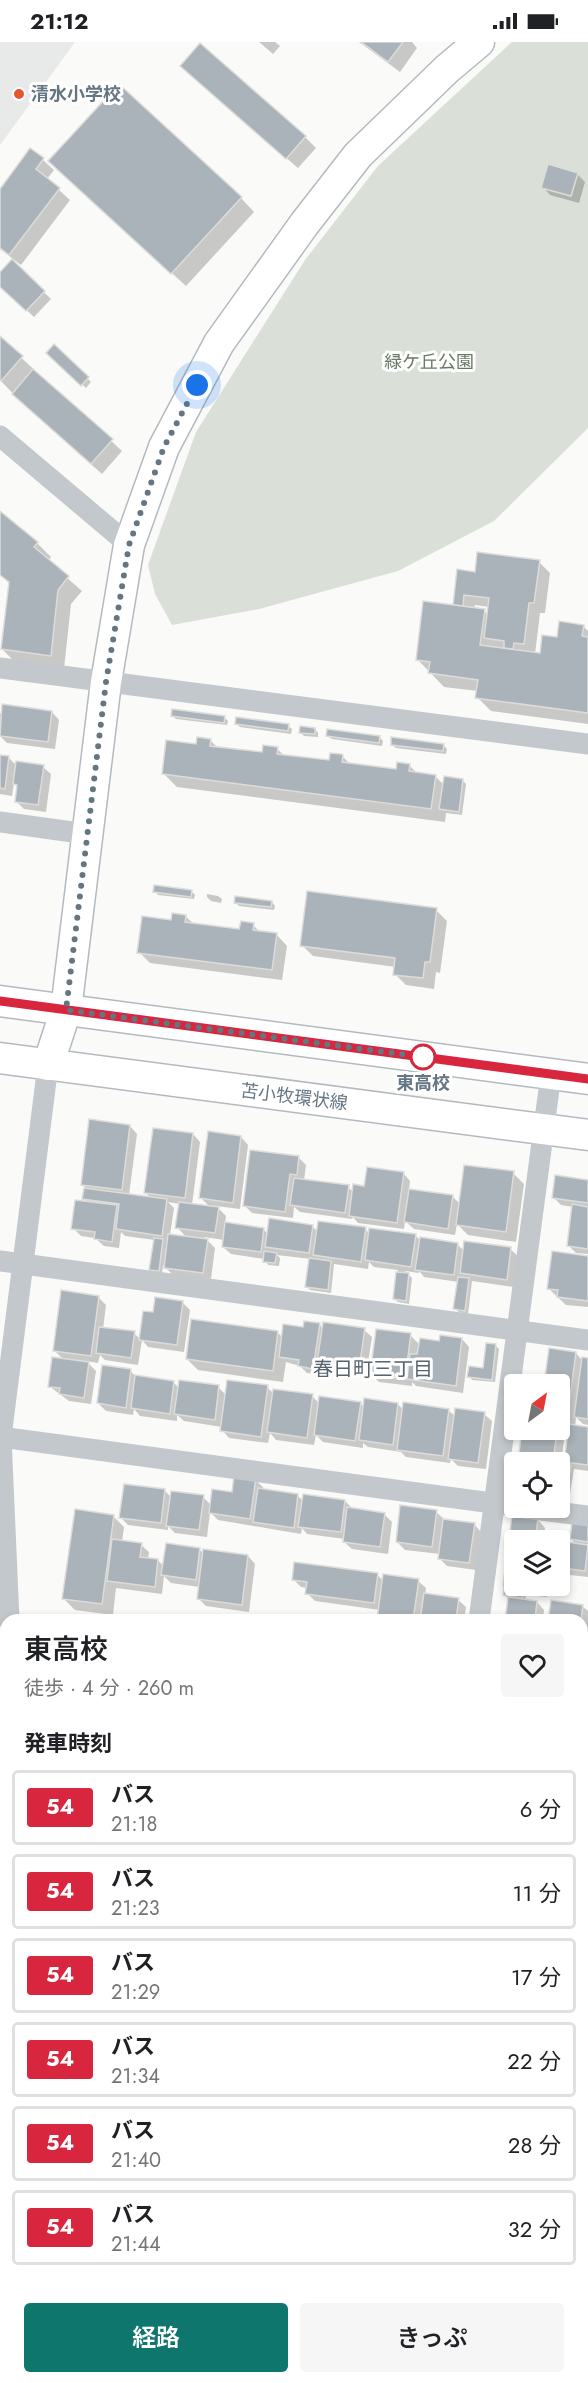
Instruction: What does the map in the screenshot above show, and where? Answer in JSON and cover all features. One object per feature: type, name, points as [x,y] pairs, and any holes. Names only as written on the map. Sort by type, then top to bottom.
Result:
[{"type":"main road","points":[[48,1065],[66,1010],[106,682],[129,545],[164,447],[219,343],[285,249],[358,155],[447,69],[479,42]]},
{"type":"main road","points":[[0,1001],[588,1079]]},
{"type":"main road","name":"苫小牧環状線","points":[[0,1058],[588,1135]]},
{"type":"street","points":[[0,436],[129,545]]},
{"type":"street","points":[[0,668],[588,744]]},
{"type":"street","points":[[0,822],[87,834]]},
{"type":"street","points":[[9,1614],[1,1437],[48,1065]]},
{"type":"street","points":[[508,1452],[517,1331],[551,1074]]},
{"type":"street","points":[[0,1261],[588,1340]]},
{"type":"street","points":[[1,1437],[504,1505],[480,1614]]},
{"type":"street","points":[[570,1514],[588,1516]]},
{"type":"shaded area","name":"清水小学校","points":[[0,42],[75,42],[0,145]]},
{"type":"green space","name":"緑ケ丘公園","points":[[512,42],[588,42],[588,428],[494,521],[398,571],[259,609],[172,625],[155,594],[148,565],[196,432],[305,260],[378,166]]},
{"type":"building","points":[[361,42],[403,42],[388,62]]},
{"type":"building","points":[[200,43],[306,136],[286,159],[180,66]]},
{"type":"building","points":[[119,84],[242,197],[171,274],[48,161]]},
{"type":"building","points":[[30,148],[44,158],[36,169],[60,188],[9,255],[0,248],[0,189]]},
{"type":"building","points":[[548,164],[578,173],[571,196],[541,188]]},
{"type":"building","points":[[12,259],[45,291],[26,311],[0,287],[0,272]]},
{"type":"building","points":[[0,336],[23,356],[1,381],[0,380]]},
{"type":"building","points":[[54,344],[89,377],[81,386],[46,353]]},
{"type":"building","points":[[33,369],[113,439],[91,464],[12,394]]},
{"type":"building","points":[[0,511],[38,542],[34,547],[69,576],[58,590],[51,656],[1,649],[9,582],[0,575]]},
{"type":"building","points":[[477,552],[540,560],[534,603],[529,603],[524,644],[514,643],[513,649],[504,648],[504,641],[484,638],[489,598],[464,595],[463,606],[453,605],[457,569],[475,572]]},
{"type":"building","points":[[423,601],[485,609],[480,645],[540,653],[542,635],[557,637],[559,621],[584,625],[582,636],[588,637],[588,713],[475,698],[478,680],[428,673],[430,662],[416,660]]},
{"type":"building","points":[[2,704],[52,711],[48,742],[0,736]]},
{"type":"building","points":[[172,709],[225,716],[224,723],[171,716]]},
{"type":"building","points":[[236,717],[289,724],[288,731],[235,724]]},
{"type":"building","points":[[300,726],[315,728],[315,734],[299,733]]},
{"type":"building","points":[[327,729],[380,736],[379,743],[326,736]]},
{"type":"building","points":[[197,737],[211,739],[210,746],[262,752],[263,745],[278,747],[277,754],[329,760],[330,753],[341,754],[343,755],[342,762],[396,769],[397,762],[410,764],[409,771],[436,775],[431,809],[162,774],[166,740],[196,744]]},
{"type":"building","points":[[391,737],[444,744],[443,751],[391,745]]},
{"type":"building","points":[[0,755],[9,756],[5,789],[0,788]]},
{"type":"building","points":[[16,761],[44,765],[38,805],[15,802],[17,785],[13,784]]},
{"type":"building","points":[[444,776],[463,779],[459,812],[439,809]]},
{"type":"building","points":[[154,885],[192,890],[191,897],[153,892]]},
{"type":"building","points":[[307,891],[437,908],[430,962],[425,962],[423,978],[393,975],[395,958],[300,946]]},
{"type":"building","points":[[235,896],[272,901],[271,907],[234,903]]},
{"type":"building","points":[[172,913],[186,915],[185,922],[239,929],[241,921],[254,923],[253,930],[277,933],[272,970],[137,953],[142,916],[171,920]]},
{"type":"building","points":[[89,1119],[130,1125],[122,1190],[81,1185]]},
{"type":"building","points":[[153,1128],[193,1133],[185,1198],[144,1193]]},
{"type":"building","points":[[208,1131],[241,1136],[233,1203],[199,1198]]},
{"type":"building","points":[[250,1150],[299,1156],[297,1175],[290,1174],[285,1212],[243,1206]]},
{"type":"building","points":[[464,1165],[514,1171],[506,1232],[456,1225]]},
{"type":"building","points":[[367,1167],[404,1172],[397,1223],[349,1216],[353,1184],[364,1186]]},
{"type":"building","points":[[555,1175],[588,1180],[588,1203],[552,1198]]},
{"type":"building","points":[[294,1178],[349,1185],[345,1213],[290,1205]]},
{"type":"building","points":[[84,1188],[167,1199],[162,1236],[116,1229],[119,1204],[82,1199]]},
{"type":"building","points":[[409,1189],[453,1195],[448,1229],[404,1222]]},
{"type":"building","points":[[75,1200],[117,1205],[112,1242],[94,1239],[95,1232],[71,1229]]},
{"type":"building","points":[[179,1202],[219,1207],[215,1233],[175,1228]]},
{"type":"building","points":[[572,1204],[588,1207],[588,1249],[567,1246]]},
{"type":"building","points":[[269,1218],[313,1225],[309,1253],[265,1247]]},
{"type":"building","points":[[318,1221],[366,1227],[361,1262],[313,1255]]},
{"type":"building","points":[[225,1222],[264,1228],[261,1252],[222,1247]]},
{"type":"building","points":[[369,1228],[416,1234],[411,1267],[365,1260]]},
{"type":"building","points":[[168,1234],[208,1239],[203,1273],[164,1268]]},
{"type":"building","points":[[420,1237],[458,1243],[454,1275],[415,1270]]},
{"type":"building","points":[[154,1238],[163,1239],[159,1271],[149,1270]]},
{"type":"building","points":[[464,1241],[511,1247],[507,1280],[460,1273]]},
{"type":"building","points":[[264,1251],[277,1253],[275,1263],[263,1262]]},
{"type":"building","points":[[552,1251],[588,1256],[588,1301],[557,1297],[558,1290],[547,1289]]},
{"type":"building","points":[[309,1258],[331,1261],[328,1290],[305,1287]]},
{"type":"building","points":[[396,1272],[409,1273],[406,1301],[393,1299]]},
{"type":"building","points":[[458,1277],[469,1278],[465,1311],[453,1309]]},
{"type":"building","points":[[61,1290],[99,1296],[91,1356],[53,1351]]},
{"type":"building","points":[[155,1297],[183,1301],[177,1345],[139,1340],[143,1311],[153,1312]]},
{"type":"building","points":[[191,1319],[278,1331],[273,1371],[186,1359]]},
{"type":"building","points":[[304,1321],[320,1323],[313,1369],[298,1366],[299,1360],[279,1357],[283,1324],[303,1327]]},
{"type":"building","points":[[323,1322],[365,1328],[359,1369],[317,1363]]},
{"type":"building","points":[[99,1327],[135,1331],[131,1358],[96,1353]]},
{"type":"building","points":[[376,1329],[411,1333],[405,1379],[370,1374]]},
{"type":"building","points":[[440,1335],[462,1338],[456,1386],[407,1379],[410,1354],[417,1354],[420,1338],[439,1341]]},
{"type":"building","points":[[486,1343],[496,1344],[492,1380],[467,1377],[469,1366],[483,1368]]},
{"type":"building","points":[[549,1348],[576,1352],[570,1397],[570,1374],[545,1374]]},
{"type":"building","points":[[52,1357],[89,1362],[84,1398],[59,1394],[60,1388],[48,1387]]},
{"type":"building","points":[[582,1357],[588,1358],[588,1419],[574,1417]]},
{"type":"building","points":[[102,1365],[131,1369],[126,1408],[97,1403]]},
{"type":"building","points":[[135,1375],[174,1381],[170,1414],[131,1408]]},
{"type":"building","points":[[179,1380],[219,1385],[215,1420],[174,1414]]},
{"type":"building","points":[[227,1380],[268,1385],[261,1437],[220,1431]]},
{"type":"building","points":[[273,1389],[313,1394],[307,1438],[267,1432]]},
{"type":"building","points":[[319,1396],[361,1402],[355,1441],[314,1435]]},
{"type":"building","points":[[364,1398],[398,1403],[393,1445],[359,1440]]},
{"type":"building","points":[[403,1402],[449,1409],[443,1456],[397,1450]]},
{"type":"building","points":[[455,1408],[485,1412],[478,1463],[448,1459]]},
{"type":"building","points":[[570,1424],[588,1427],[588,1465],[570,1463],[570,1452],[565,1452],[567,1440],[570,1440]]},
{"type":"building","points":[[521,1440],[556,1440],[554,1452],[519,1452]]},
{"type":"building","points":[[234,1475],[256,1478],[250,1519],[209,1513],[212,1489],[232,1492]]},
{"type":"building","points":[[124,1484],[165,1489],[161,1523],[119,1518]]},
{"type":"building","points":[[258,1488],[298,1494],[294,1528],[253,1522]]},
{"type":"building","points":[[171,1491],[204,1495],[199,1530],[166,1526]]},
{"type":"building","points":[[303,1494],[345,1500],[341,1532],[298,1527]]},
{"type":"building","points":[[400,1505],[437,1510],[432,1547],[396,1542]]},
{"type":"building","points":[[347,1507],[385,1513],[380,1547],[343,1542]]},
{"type":"building","points":[[75,1509],[114,1515],[102,1604],[62,1599]]},
{"type":"building","points":[[512,1518],[538,1519],[537,1530],[510,1530]]},
{"type":"building","points":[[443,1519],[475,1523],[469,1563],[438,1559]]},
{"type":"building","points":[[572,1521],[588,1523],[588,1542],[570,1539]]},
{"type":"building","points":[[112,1539],[142,1543],[140,1557],[158,1559],[155,1587],[107,1581]]},
{"type":"building","points":[[570,1542],[588,1545],[585,1571],[570,1569]]},
{"type":"building","points":[[166,1543],[200,1548],[196,1580],[161,1575]]},
{"type":"building","points":[[203,1549],[248,1555],[242,1605],[197,1599]]},
{"type":"building","points":[[294,1562],[378,1573],[374,1603],[305,1594],[307,1582],[292,1580]]},
{"type":"building","points":[[383,1574],[419,1579],[414,1614],[378,1614]]},
{"type":"building","points":[[424,1593],[459,1598],[457,1614],[421,1614]]},
{"type":"building","points":[[508,1597],[537,1601],[536,1614],[506,1614]]},
{"type":"building","points":[[551,1600],[583,1605],[582,1614],[549,1614]]},
{"type":"bus line","name":"54","points":[[0,1001],[588,1079]]},
{"type":"place","name":"清水小学校","points":[[19,94]]},
{"type":"place","name":"東高校","points":[[423,1057]]},
{"type":"district","name":"春日町三丁目","points":[[373,1369]]},
{"type":"route","points":[[197,385],[164,447],[129,545],[106,682],[66,1010],[423,1057]]}]
